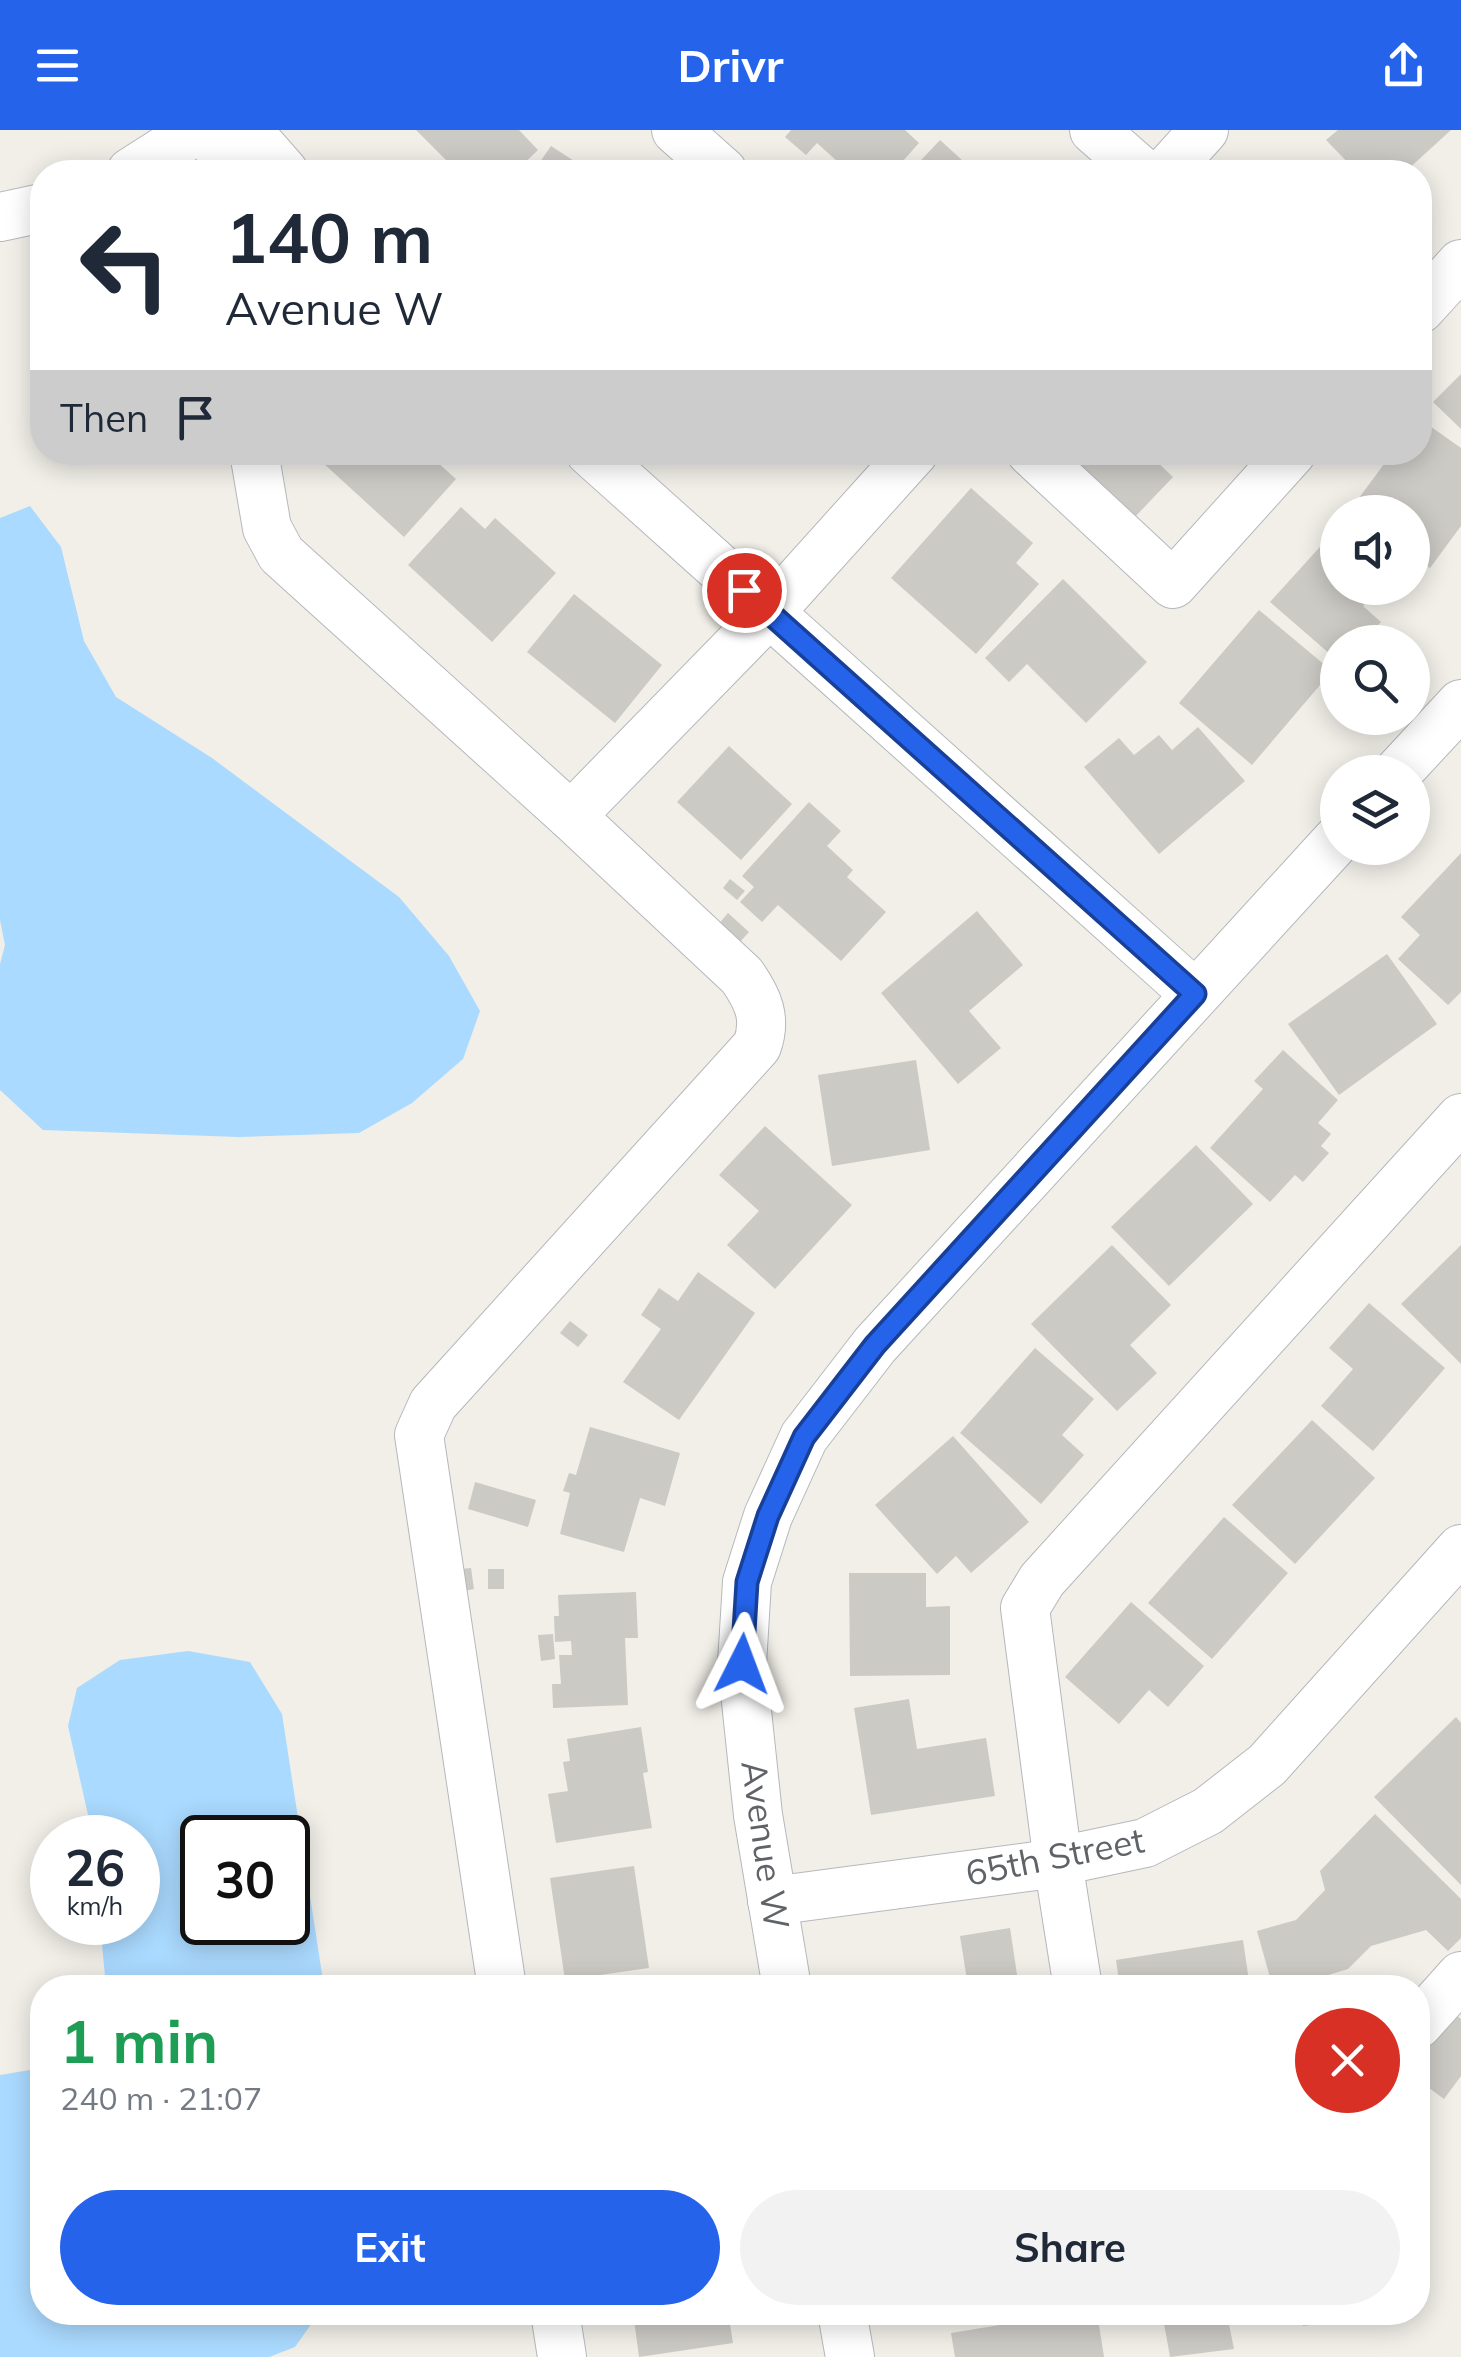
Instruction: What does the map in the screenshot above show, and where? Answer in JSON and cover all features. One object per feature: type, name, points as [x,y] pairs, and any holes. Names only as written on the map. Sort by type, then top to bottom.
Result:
[{"type":"street","points":[[150,160],[197,130]]},
{"type":"street","points":[[221,160],[226,130]]},
{"type":"street","points":[[247,130],[273,160]]},
{"type":"street","points":[[676,130],[710,160]]},
{"type":"street","points":[[1094,130],[1128,160]]},
{"type":"street","points":[[1177,160],[1204,130]]},
{"type":"street","points":[[0,217],[30,211]]},
{"type":"street","points":[[1432,297],[1461,264]]},
{"type":"street","points":[[256,465],[268,528],[281,554],[742,976],[755,994],[762,1026],[758,1046],[434,1404],[419,1435],[500,1975]]},
{"type":"street","points":[[604,465],[1195,994]]},
{"type":"street","points":[[571,816],[769,613],[902,465]]},
{"type":"street","points":[[1045,465],[1173,584],[1280,465]]},
{"type":"street","points":[[1414,755],[1461,704]]},
{"type":"street","name":"Avenue W","points":[[785,1975],[758,1815],[742,1664],[747,1582],[768,1516],[804,1437],[875,1345],[1320,859]]},
{"type":"street","points":[[1076,1975],[1025,1608],[1042,1580],[1461,1118]]},
{"type":"street","name":"65th Street","points":[[772,1900],[1058,1862],[1145,1844],[1208,1811],[1268,1765],[1461,1549]]},
{"type":"street","points":[[1430,2011],[1461,1976]]},
{"type":"street","points":[[556,2325],[562,2357]]},
{"type":"street","points":[[844,2325],[850,2357]]},
{"type":"water","points":[[30,506],[61,547],[84,641],[116,697],[212,758],[399,897],[449,956],[480,1011],[463,1059],[412,1103],[359,1133],[239,1137],[43,1130],[0,1090],[0,964],[5,945],[0,920],[0,518]]},
{"type":"water","points":[[188,1651],[250,1662],[282,1714],[298,1815],[180,1815],[180,1945],[310,1945],[310,1896],[322,1975],[105,1975],[102,1945],[160,1945],[160,1815],[88,1815],[68,1726],[77,1688],[120,1660]]},
{"type":"water","points":[[30,2070],[30,2325],[311,2325],[295,2347],[269,2357],[0,2357],[0,2075]]},
{"type":"building","points":[[416,130],[519,130],[538,150],[528,160],[446,160]]},
{"type":"building","points":[[791,130],[905,130],[919,143],[904,160],[836,160],[817,143],[806,155],[785,137]]},
{"type":"building","points":[[1338,130],[1451,130],[1418,160],[1345,160],[1326,140]]},
{"type":"building","points":[[940,140],[962,160],[921,160]]},
{"type":"building","points":[[551,146],[573,160],[541,160]]},
{"type":"building","points":[[1461,374],[1461,429],[1433,402]]},
{"type":"building","points":[[1432,427],[1461,448],[1461,526],[1430,568],[1430,495],[1361,495],[1383,465],[1432,465]]},
{"type":"building","points":[[325,465],[440,465],[456,479],[404,537]]},
{"type":"building","points":[[1076,465],[1160,465],[1173,477],[1133,519]]},
{"type":"building","points":[[971,488],[1033,543],[1016,563],[1039,584],[976,654],[891,578]]},
{"type":"building","points":[[461,507],[485,529],[495,518],[556,573],[492,642],[408,565]]},
{"type":"building","points":[[1320,547],[1320,605],[1364,605],[1381,622],[1320,625],[1320,645],[1270,602]]},
{"type":"building","points":[[1063,579],[1147,662],[1086,723],[1027,664],[1009,682],[985,658]]},
{"type":"building","points":[[574,594],[662,665],[615,723],[527,652]]},
{"type":"building","points":[[1259,610],[1320,661],[1320,685],[1252,765],[1179,703]]},
{"type":"building","points":[[1198,727],[1245,781],[1159,854],[1084,767],[1119,738],[1134,755],[1159,735],[1172,750]]},
{"type":"building","points":[[729,746],[792,804],[741,860],[677,802]]},
{"type":"building","points":[[809,802],[841,831],[827,846],[853,870],[847,877],[886,912],[841,961],[778,905],[762,922],[740,902],[754,887],[742,876]]},
{"type":"building","points":[[1461,853],[1461,992],[1448,1005],[1398,959],[1420,935],[1401,917]]},
{"type":"building","points":[[730,879],[745,891],[737,900],[723,888]]},
{"type":"building","points":[[977,911],[1023,965],[969,1011],[1001,1048],[958,1084],[881,993]]},
{"type":"building","points":[[728,913],[749,932],[738,944],[717,926]]},
{"type":"building","points":[[1387,954],[1437,1024],[1339,1095],[1288,1024]]},
{"type":"building","points":[[1283,1050],[1338,1100],[1318,1123],[1331,1134],[1321,1146],[1329,1153],[1303,1182],[1295,1175],[1270,1202],[1210,1148],[1263,1089],[1254,1081]]},
{"type":"building","points":[[916,1060],[930,1150],[832,1166],[818,1075]]},
{"type":"building","points":[[765,1126],[852,1205],[775,1289],[727,1245],[759,1211],[719,1175]]},
{"type":"building","points":[[1196,1145],[1253,1204],[1169,1286],[1111,1227]]},
{"type":"building","points":[[1112,1245],[1171,1305],[1130,1345],[1157,1373],[1117,1411],[1031,1324]]},
{"type":"building","points":[[1461,1245],[1461,1364],[1401,1304]]},
{"type":"building","points":[[698,1272],[755,1313],[679,1420],[623,1382],[661,1329],[641,1315],[659,1288],[678,1301]]},
{"type":"building","points":[[1369,1303],[1445,1368],[1373,1451],[1321,1406],[1353,1369],[1329,1348]]},
{"type":"building","points":[[570,1321],[588,1335],[578,1347],[560,1333]]},
{"type":"building","points":[[1035,1348],[1094,1399],[1062,1435],[1084,1455],[1041,1504],[960,1433]]},
{"type":"building","points":[[1312,1420],[1375,1478],[1295,1564],[1232,1505]]},
{"type":"building","points":[[590,1427],[680,1453],[665,1506],[640,1498],[624,1552],[560,1534],[570,1493],[563,1491],[569,1473],[576,1475]]},
{"type":"building","points":[[953,1436],[1029,1522],[971,1573],[956,1556],[937,1574],[875,1505]]},
{"type":"building","points":[[475,1482],[536,1500],[528,1527],[468,1509]]},
{"type":"building","points":[[1224,1517],[1288,1573],[1212,1659],[1148,1603]]},
{"type":"building","points":[[471,1568],[474,1589],[454,1593],[450,1570]]},
{"type":"building","points":[[488,1569],[504,1569],[504,1589],[488,1589]]},
{"type":"building","points":[[849,1573],[926,1573],[926,1607],[950,1606],[950,1675],[850,1676]]},
{"type":"building","points":[[636,1592],[638,1638],[625,1638],[628,1705],[553,1708],[552,1684],[561,1684],[559,1655],[572,1655],[571,1641],[555,1642],[558,1595]]},
{"type":"building","points":[[1131,1602],[1204,1666],[1168,1707],[1149,1690],[1119,1724],[1065,1677]]},
{"type":"building","points":[[553,1634],[555,1659],[541,1661],[538,1635]]},
{"type":"building","points":[[909,1699],[917,1749],[986,1738],[995,1796],[871,1815],[854,1708]]},
{"type":"building","points":[[1456,1717],[1461,1723],[1461,1885],[1374,1797]]},
{"type":"building","points":[[641,1727],[652,1828],[556,1843],[548,1794],[568,1791],[563,1762],[570,1761],[567,1739]]},
{"type":"building","points":[[1375,1814],[1461,1899],[1461,1938],[1448,1951],[1426,1930],[1371,1946],[1348,1969],[1328,1975],[1269,1975],[1257,1931],[1296,1920],[1325,1890],[1320,1871]]},
{"type":"building","points":[[634,1866],[649,1968],[564,1975],[550,1878]]},
{"type":"building","points":[[1010,1928],[1017,1975],[966,1975],[960,1936]]},
{"type":"building","points":[[1243,1940],[1248,1975],[1118,1975],[1116,1960]]},
{"type":"building","points":[[1452,2012],[1461,2019],[1461,2076],[1444,2099],[1430,2089],[1430,2042]]},
{"type":"building","points":[[635,2325],[730,2325],[733,2343],[639,2357]]},
{"type":"building","points":[[999,2325],[1099,2325],[1104,2357],[955,2357],[951,2333]]},
{"type":"building","points":[[1164,2325],[1229,2325],[1234,2349],[1170,2357]]},
{"type":"route","points":[[742,1664],[747,1582],[768,1516],[804,1437],[875,1345],[1195,994],[744,590]]}]
